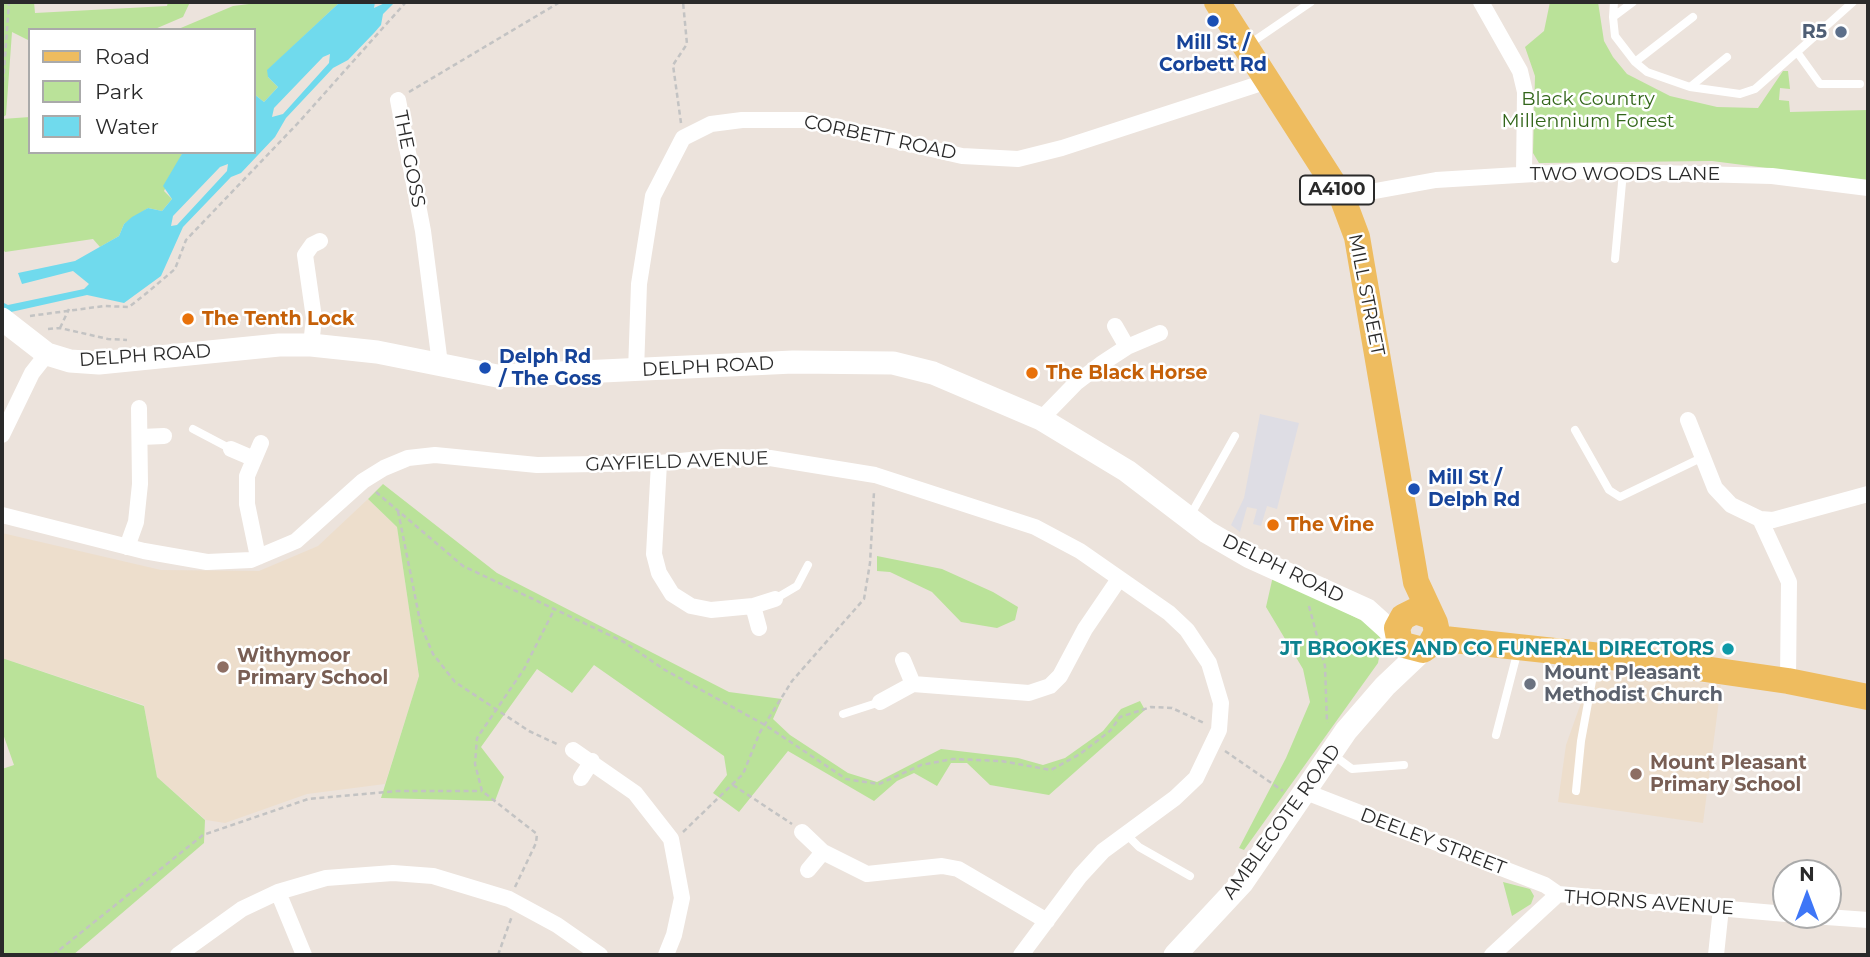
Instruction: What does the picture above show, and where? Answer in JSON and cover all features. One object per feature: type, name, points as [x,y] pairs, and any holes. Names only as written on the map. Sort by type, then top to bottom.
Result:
[{"type":"main road","name":"MILL STREET","points":[[1217,2],[1342,197],[1357,237],[1416,582],[1415,631]]},
{"type":"main road","name":"DELPH ROAD","points":[[12,321],[47,354],[70,361],[99,363],[279,345],[311,345],[440,364],[497,376],[793,362],[893,363],[933,373],[1041,419],[1127,471],[1189,519],[1250,557],[1415,631]]},
{"type":"main road","points":[[1415,631],[1518,648],[1788,681],[1868,697]]},
{"type":"main road","name":"AMBLECOTE ROAD","points":[[1175,955],[1242,883],[1296,793],[1332,754],[1346,731],[1385,686],[1415,631]]},
{"type":"street","points":[[1481,2],[1520,71],[1525,92],[1524,174]]},
{"type":"street","name":"CORBETT ROAD","points":[[683,138],[722,123],[805,120],[962,156],[1018,159],[1062,148],[1268,81]]},
{"type":"street","name":"THE GOSS","points":[[398,100],[423,231],[440,364]]},
{"type":"street","points":[[636,371],[639,284],[645,232],[653,196],[683,138]]},
{"type":"street","name":"TWO WOODS LANE","points":[[1342,197],[1436,180],[1524,174],[1623,172],[1772,176],[1868,188]]},
{"type":"street","points":[[311,345],[314,318],[306,255],[312,245],[320,242]]},
{"type":"street","points":[[1115,326],[1127,347]]},
{"type":"street","points":[[1041,419],[1076,383],[1127,347],[1160,333]]},
{"type":"street","points":[[2,434],[32,373],[47,354]]},
{"type":"street","points":[[127,547],[136,522],[141,437],[139,408]]},
{"type":"street","points":[[1688,420],[1715,488],[1731,505],[1760,519],[1773,520],[1868,494]]},
{"type":"street","points":[[141,437],[164,436]]},
{"type":"street","points":[[258,557],[247,504],[247,476],[252,458],[261,443]]},
{"type":"street","points":[[231,449],[252,458]]},
{"type":"street","name":"GAYFIELD AVENUE","points":[[2,514],[127,547],[207,562],[258,557],[296,541],[363,481],[408,458],[435,455],[537,465],[659,463],[722,457],[770,458],[875,475],[1035,527],[1080,551],[1169,613],[1201,650],[1217,681],[1221,703],[1219,730],[1196,778],[1175,798],[1125,833],[1080,876],[1020,955]]},
{"type":"street","points":[[659,463],[654,554],[665,584],[679,601],[711,610],[753,606],[775,599]]},
{"type":"street","points":[[1760,519],[1789,582],[1788,681]]},
{"type":"street","points":[[880,702],[913,684],[1029,693],[1050,686],[1060,676],[1085,629],[1119,579]]},
{"type":"street","points":[[753,606],[759,628]]},
{"type":"street","points":[[904,660],[913,684]]},
{"type":"street","points":[[573,750],[635,793],[671,839],[682,898],[674,935],[666,955]]},
{"type":"street","points":[[580,778],[592,761]]},
{"type":"street","name":"DEELEY STREET","points":[[1296,793],[1545,885],[1558,894]]},
{"type":"street","points":[[802,832],[823,852],[867,874],[942,866],[958,869],[1047,921]]},
{"type":"street","points":[[808,870],[823,852]]},
{"type":"street","points":[[178,955],[242,909],[278,892],[326,878],[393,873],[433,876],[509,899],[557,925],[600,955]]},
{"type":"street","points":[[278,892],[304,955]]},
{"type":"street","name":"THORNS AVENUE","points":[[1492,955],[1558,894],[1772,913]]},
{"type":"street","points":[[1716,955],[1721,908]]},
{"type":"street","points":[[1842,918],[1868,920]]},
{"type":"lane","points":[[1246,47],[1311,2]]},
{"type":"lane","points":[[1614,2],[1615,36],[1635,62],[1647,72],[1690,87],[1740,94],[1755,89],[1853,2]]},
{"type":"lane","points":[[1613,17],[1633,2]]},
{"type":"lane","points":[[1635,62],[1693,17]]},
{"type":"lane","points":[[1797,52],[1820,84],[1860,84]]},
{"type":"lane","points":[[1690,87],[1727,57]]},
{"type":"lane","points":[[1615,259],[1623,172]]},
{"type":"lane","points":[[193,429],[231,449]]},
{"type":"lane","points":[[1575,430],[1609,490],[1620,497],[1701,458]]},
{"type":"lane","points":[[1189,519],[1235,436]]},
{"type":"lane","points":[[775,599],[797,586],[804,578],[808,565]]},
{"type":"lane","points":[[1496,735],[1518,648]]},
{"type":"lane","points":[[1576,791],[1581,741],[1597,656]]},
{"type":"lane","points":[[843,714],[880,702]]},
{"type":"lane","points":[[1332,754],[1352,769],[1404,765]]},
{"type":"lane","points":[[1125,833],[1139,847],[1190,876]]},
{"type":"path","points":[[2,99],[9,2]]},
{"type":"path","points":[[12,321],[69,309],[129,307],[174,269],[186,240],[299,122],[406,2]]},
{"type":"path","name":"THE GOSS","points":[[398,100],[459,60],[559,2]]},
{"type":"path","points":[[682,2],[687,44],[673,65],[683,138]]},
{"type":"path","points":[[60,328],[69,309]]},
{"type":"path","points":[[12,321],[36,331],[60,328],[107,339],[136,340]]},
{"type":"path","points":[[671,839],[698,820],[733,785],[750,761],[765,725],[792,681],[864,599],[870,563],[875,475]]},
{"type":"path","points":[[363,481],[463,566],[624,642],[665,670],[765,725],[846,779],[879,784],[922,765],[953,759],[1000,761],[1051,770],[1080,754],[1110,732],[1120,717],[1151,706],[1172,708],[1219,730]]},
{"type":"path","points":[[398,512],[421,626],[433,654],[455,682],[529,731],[573,750]]},
{"type":"path","points":[[1306,596],[1325,666],[1327,727]]},
{"type":"path","points":[[482,791],[475,764],[477,738],[524,669],[555,608]]},
{"type":"path","points":[[1236,759],[1296,793]]},
{"type":"path","points":[[733,785],[802,832]]},
{"type":"path","points":[[53,955],[203,835],[308,799],[397,790],[482,791],[537,834],[536,843],[509,899],[513,913],[498,955]]},
{"type":"shaded area","points":[[1260,414],[1299,423],[1277,509],[1267,506],[1261,526],[1253,524],[1257,509],[1247,507],[1240,532],[1231,525],[1244,498]]},
{"type":"shaded area","name":"Withymoor Primary School","points":[[368,499],[397,527],[419,676],[385,784],[307,794],[225,823],[206,820],[157,777],[144,705],[2,658],[2,533],[161,570],[259,571],[318,546]]},
{"type":"shaded area","name":"Mount Pleasant Primary School","points":[[1593,669],[1721,685],[1703,823],[1558,802],[1566,745]]},
{"type":"green space","points":[[2,2],[34,2],[35,13],[167,6],[168,2],[190,2],[183,17],[157,28],[28,28],[28,40],[12,32],[6,115],[2,118]]},
{"type":"green space","points":[[265,2],[340,2],[268,70],[268,77],[278,87],[264,102],[256,96],[256,28],[181,28],[233,6]]},
{"type":"green space","name":"Black Country Millennium Forest","points":[[1550,2],[1598,2],[1604,41],[1613,57],[1627,74],[1670,96],[1717,107],[1758,108],[1783,71],[1788,71],[1790,89],[1780,88],[1779,100],[1789,101],[1790,112],[1868,110],[1868,181],[1712,161],[1539,163],[1533,153],[1535,76],[1525,47],[1544,31]]},
{"type":"green space","points":[[28,117],[28,154],[182,154],[164,191],[172,199],[162,211],[148,208],[124,224],[119,236],[100,247],[93,239],[5,252],[2,248],[2,119]]},
{"type":"green space","points":[[383,484],[497,573],[729,692],[782,699],[773,719],[790,735],[848,773],[877,782],[941,749],[1018,758],[1043,765],[1065,758],[1103,731],[1121,709],[1140,701],[1145,710],[1049,795],[990,785],[967,763],[951,763],[937,786],[914,773],[897,781],[874,801],[788,751],[739,812],[713,793],[727,775],[724,756],[594,665],[572,693],[537,669],[481,747],[504,777],[495,801],[381,798],[419,676],[397,527],[368,499]]},
{"type":"green space","points":[[877,556],[942,569],[993,592],[1018,607],[1015,620],[997,628],[961,622],[932,592],[890,572],[877,571]]},
{"type":"green space","points":[[1273,576],[1373,626],[1382,641],[1378,663],[1244,850],[1239,848],[1286,758],[1310,702],[1303,669],[1266,607]]},
{"type":"green space","points":[[2,658],[144,706],[157,777],[205,820],[204,843],[73,955],[2,955],[2,769],[14,765],[2,731]]},
{"type":"green space","points":[[1503,882],[1530,889],[1534,896],[1531,904],[1512,916]]},
{"type":"water","points":[[340,2],[375,2],[374,8],[387,2],[395,2],[383,14],[381,25],[374,33],[348,60],[333,68],[286,118],[275,137],[241,173],[231,177],[183,227],[161,276],[124,303],[87,295],[11,312],[2,317],[2,302],[8,305],[84,289],[89,284],[73,271],[22,284],[18,273],[75,261],[119,236],[124,224],[132,217],[148,208],[162,211],[172,199],[163,186],[182,154],[256,154],[256,96],[264,102],[278,87],[268,77],[267,70]],"holes":[[[330,54],[329,63],[283,114],[272,117],[274,108],[323,57]],[[228,164],[227,171],[177,225],[171,226],[173,216],[220,167]]]},
{"type":"place","name":"Mill St / Corbett Rd","points":[[1213,21]]},
{"type":"place","name":"R5","points":[[1841,32]]},
{"type":"place","name":"The Tenth Lock","points":[[188,319]]},
{"type":"place","name":"Delph Rd / The Goss","points":[[485,368]]},
{"type":"place","name":"The Black Horse","points":[[1032,373]]},
{"type":"place","name":"Mill St / Delph Rd","points":[[1414,489]]},
{"type":"place","name":"The Vine","points":[[1273,525]]},
{"type":"place","name":"JT BROOKES AND CO FUNERAL DIRECTORS","points":[[1728,649]]},
{"type":"place","name":"Withymoor Primary School","points":[[223,667]]},
{"type":"place","name":"Mount Pleasant Methodist Church","points":[[1530,684]]},
{"type":"place","name":"Mount Pleasant Primary School","points":[[1636,774]]}]
